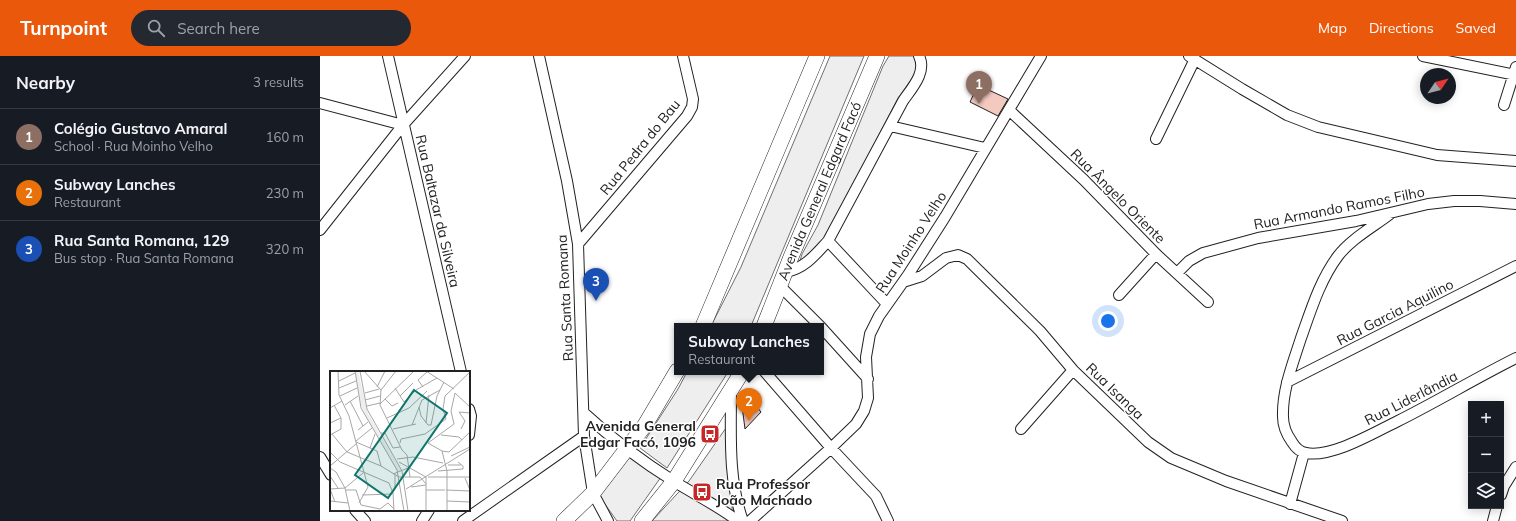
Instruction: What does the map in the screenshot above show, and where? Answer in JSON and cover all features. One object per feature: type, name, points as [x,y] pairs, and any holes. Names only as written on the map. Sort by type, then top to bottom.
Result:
[{"type":"main road","points":[[704,323],[817,56]]},
{"type":"main road","name":"Avenida General Edgard Facó","points":[[765,323],[877,56]]},
{"type":"main road","points":[[564,521],[593,493],[627,449],[645,425],[675,375]]},
{"type":"main road","points":[[642,521],[674,482],[740,375]]},
{"type":"street","name":"Rua Baltazar da Silveira","points":[[388,56],[460,371]]},
{"type":"street","points":[[320,230],[403,125],[465,56]]},
{"type":"street","name":"Rua Santa Romana","points":[[539,56],[567,182],[578,244],[584,436],[593,493],[608,521]]},
{"type":"street","name":"Rua Pedra do Bau","points":[[578,244],[687,116],[692,107],[693,99],[683,56]]},
{"type":"street","points":[[819,323],[783,279],[793,271],[809,262],[828,241],[903,101],[922,69],[919,56]]},
{"type":"street","name":"Rua Moinho Velho","points":[[750,521],[832,448],[856,424],[864,411],[868,398],[866,357],[870,334],[887,304],[945,217],[1041,56]]},
{"type":"street","points":[[1423,56],[1515,72],[1504,105]]},
{"type":"street","points":[[1156,139],[1192,58],[1287,115],[1318,127],[1437,155],[1516,161]]},
{"type":"street","points":[[320,103],[403,125]]},
{"type":"street","name":"Rua Ângelo Oriente","points":[[1009,110],[1084,180],[1156,254],[1208,302]]},
{"type":"street","points":[[890,126],[985,148]]},
{"type":"street","name":"Rua Armando Ramos Filho","points":[[1177,273],[1189,261],[1202,252],[1258,238],[1356,221],[1428,204],[1454,201],[1480,201],[1516,204]]},
{"type":"street","points":[[1290,504],[1304,453],[1295,447],[1287,436],[1282,418],[1287,382],[1315,300],[1326,275],[1339,255],[1354,241],[1390,214]]},
{"type":"street","points":[[828,241],[887,304]]},
{"type":"street","points":[[1119,295],[1156,254]]},
{"type":"street","name":"Rua Isanga","points":[[903,282],[922,276],[946,258],[958,255],[967,259],[1040,331],[1073,370],[1120,417],[1148,442],[1171,458],[1226,481],[1342,521]]},
{"type":"street","name":"Rua Garcia Aquilino","points":[[1287,382],[1516,266]]},
{"type":"street","points":[[824,329],[868,379]]},
{"type":"street","name":"Rua Liderlândia","points":[[1304,453],[1315,454],[1334,450],[1359,440],[1426,407],[1516,358]]},
{"type":"street","points":[[1021,429],[1073,370]]},
{"type":"street","points":[[768,375],[876,496],[888,521]]},
{"type":"street","points":[[731,392],[733,478],[735,494],[743,521]]},
{"type":"street","points":[[470,412],[470,426]]},
{"type":"street","points":[[584,413],[605,433],[674,482],[738,521]]},
{"type":"street","points":[[463,521],[584,436]]},
{"type":"street","points":[[320,457],[330,473]]},
{"type":"street","points":[[1504,486],[1516,467]]},
{"type":"street","points":[[1493,521],[1497,509]]},
{"type":"street","points":[[356,511],[365,521]]},
{"type":"street","points":[[422,521],[428,511]]},
{"type":"shaded area","points":[[830,56],[864,56],[752,323],[713,323],[741,267]]},
{"type":"shaded area","points":[[889,56],[915,56],[920,62],[913,77],[898,98],[826,237],[799,264],[802,254],[818,225],[883,66]]},
{"type":"shaded area","points":[[685,375],[726,375],[667,468],[640,448]]},
{"type":"shaded area","points":[[728,425],[728,449],[733,521],[652,521],[689,481]]},
{"type":"shaded area","points":[[632,454],[661,477],[630,521],[617,521],[599,496]]},
{"type":"building","points":[[978,85],[1008,99],[998,116],[970,102]]},
{"type":"building","points":[[750,398],[761,412],[745,429],[742,406]]},
{"type":"place","name":"Colégio Gustavo Amaral","points":[[979,104]]},
{"type":"place","name":"Rua Santa Romana, 129","points":[[596,301]]},
{"type":"place","name":"Subway Lanches","points":[[749,421]]},
{"type":"place","name":"Avenida General Edgar Facó, 1096","points":[[710,434]]},
{"type":"place","name":"Rua Professor João Machado","points":[[702,492]]}]
